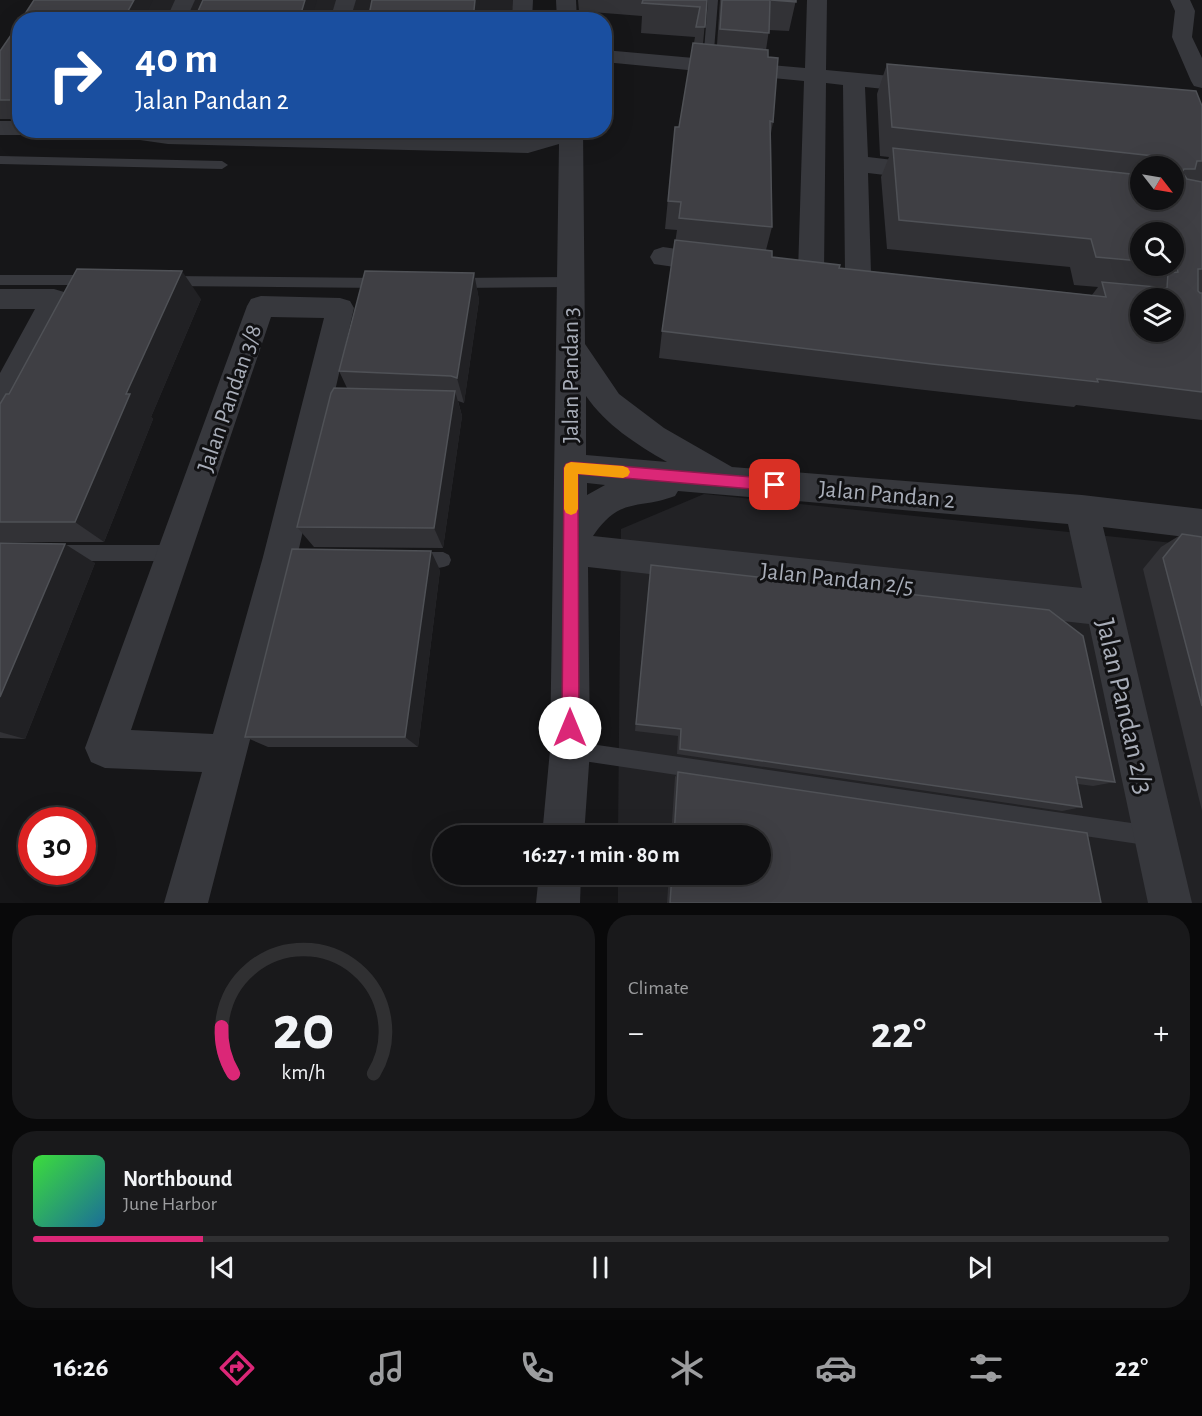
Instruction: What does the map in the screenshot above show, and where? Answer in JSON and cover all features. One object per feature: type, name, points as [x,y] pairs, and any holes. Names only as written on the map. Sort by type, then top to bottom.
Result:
[{"type":"street","points":[[817,0],[815,75],[800,271],[870,275],[856,164],[854,79]]},
{"type":"street","points":[[1189,8],[1182,37],[1201,79]]},
{"type":"street","points":[[612,57],[946,88]]},
{"type":"street","points":[[370,138],[528,145],[549,138]]},
{"type":"street","name":"Jalan Pandan 3","points":[[564,825],[570,750],[571,544],[567,138]]},
{"type":"street","points":[[856,164],[951,175]]},
{"type":"street","points":[[663,257],[743,265]]},
{"type":"street","points":[[0,299],[54,299],[0,400]]},
{"type":"street","name":"Jalan Pandan 3/8","points":[[186,903],[226,754],[285,557],[321,403],[340,308],[261,306],[105,748],[226,754]]},
{"type":"street","points":[[570,343],[594,384],[614,409],[644,431],[727,481]]},
{"type":"street","name":"Jalan Pandan 2","points":[[571,468],[1082,510],[1202,524]]},
{"type":"street","points":[[571,544],[597,506],[620,494],[642,488],[727,481]]},
{"type":"street","name":"Jalan Pandan 2/3","points":[[1082,510],[1170,903]]},
{"type":"street","name":"Jalan Pandan 2/5","points":[[571,544],[1104,608]]},
{"type":"street","points":[[558,903],[559,885]]},
{"type":"lane","points":[[708,65],[713,0]]},
{"type":"lane","points":[[0,160],[222,165]]},
{"type":"lane","points":[[0,280],[107,281]]},
{"type":"lane","points":[[154,281],[392,283]]},
{"type":"lane","points":[[440,283],[570,282]]},
{"type":"lane","points":[[46,553],[174,554]]},
{"type":"lane","points":[[396,559],[443,560]]},
{"type":"lane","points":[[570,750],[1155,837]]},
{"type":"shaded area","points":[[50,0],[515,0],[514,12],[42,12]]},
{"type":"shaded area","points":[[704,494],[1202,546],[1202,903],[618,903],[618,885],[771,885],[771,825],[618,825],[621,529]]},
{"type":"building","points":[[34,0],[134,0],[127,12],[26,12]]},
{"type":"building","points":[[203,0],[305,0],[301,12],[198,12]]},
{"type":"building","points":[[372,0],[475,0],[474,12],[370,12]]},
{"type":"building","points":[[643,0],[707,0],[705,27],[696,27],[700,7],[642,3]]},
{"type":"building","points":[[722,0],[770,0],[769,33],[720,29]]},
{"type":"building","points":[[771,0],[796,0],[796,2]]},
{"type":"building","points":[[12,34],[12,100],[0,100],[0,51]]},
{"type":"building","points":[[693,43],[768,50],[768,57],[778,58],[773,122],[770,121],[772,227],[679,218],[681,202],[668,201],[675,127],[679,127]]},
{"type":"building","points":[[887,64],[1196,91],[1202,106],[1202,161],[1197,161],[1195,169],[1184,169],[1184,156],[1154,156],[892,127]]},
{"type":"building","points":[[893,148],[1130,174],[1130,210],[1184,210],[1184,175],[1187,179],[1202,182],[1202,269],[1198,269],[1198,291],[1202,293],[1202,392],[1097,379],[1098,382],[932,364],[662,331],[675,240],[772,251],[772,257],[840,265],[839,268],[1106,297],[1102,282],[1167,288],[1168,276],[1184,276],[1184,222],[1130,222],[1130,260],[1096,257],[1091,239],[899,220]]},
{"type":"building","points":[[77,269],[182,271],[126,394],[130,394],[75,522],[0,522],[0,404],[6,394],[9,394]]},
{"type":"building","points":[[365,271],[474,273],[457,378],[339,371]]},
{"type":"building","points":[[334,388],[455,391],[434,528],[297,527]]},
{"type":"building","points":[[1182,534],[1202,537],[1202,706],[1163,558]]},
{"type":"building","points":[[0,543],[65,544],[0,697]]},
{"type":"building","points":[[292,549],[431,551],[405,737],[245,737]]},
{"type":"building","points":[[651,565],[1049,610],[1083,636],[1115,782],[1076,777],[1082,807],[680,749],[681,729],[636,724]]},
{"type":"building","points":[[678,772],[1087,833],[1101,903],[670,903],[671,885],[771,885],[771,825],[675,825]]},
{"type":"slow traffic","points":[[571,509],[571,468],[623,472]]},
{"type":"route","points":[[570,728],[571,468],[775,485]]}]
